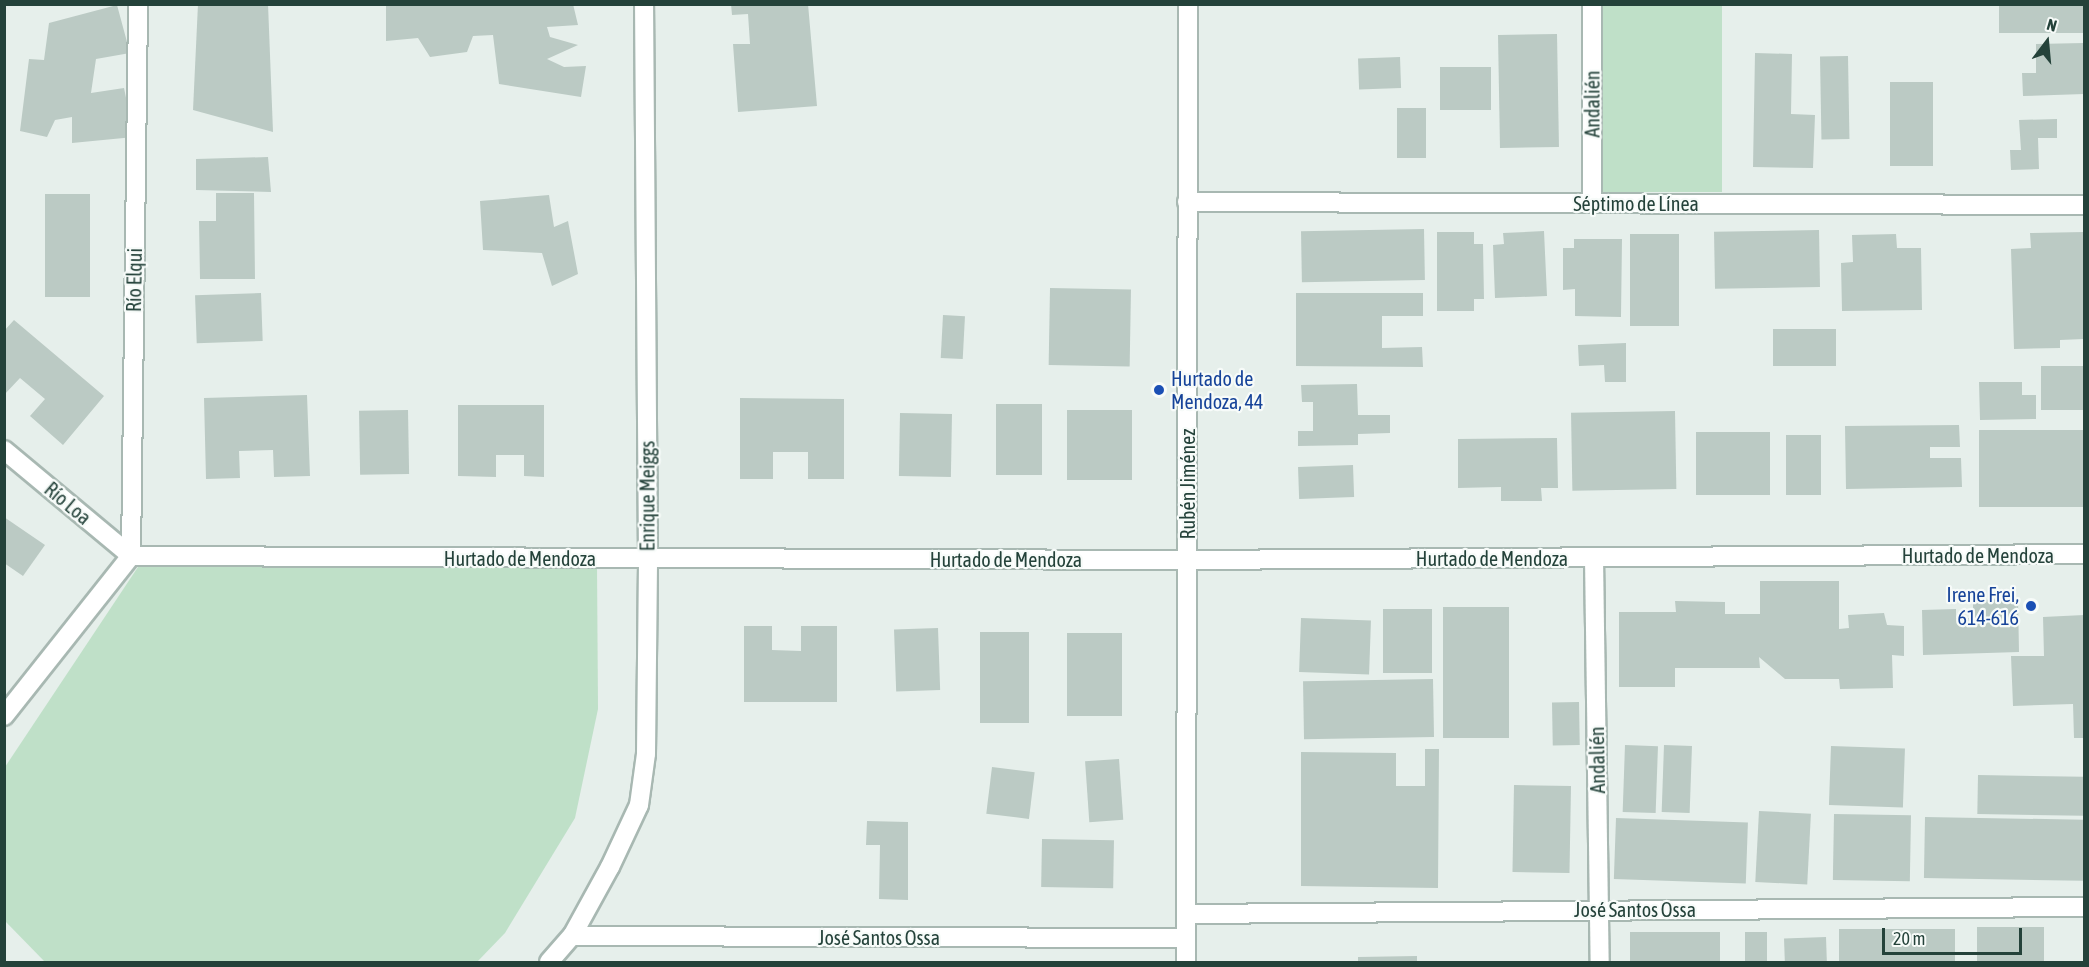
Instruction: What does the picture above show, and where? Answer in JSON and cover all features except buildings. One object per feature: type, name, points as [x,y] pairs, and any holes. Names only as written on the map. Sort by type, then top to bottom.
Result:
[{"type":"street","name":"Río Elqui","points":[[130,556],[138,4]]},
{"type":"street","name":"Enrique Meiggs","points":[[549,963],[572,936],[610,867],[639,805],[646,754],[648,558],[644,4]]},
{"type":"street","name":"Rubén Jiménez","points":[[1186,963],[1188,4]]},
{"type":"street","name":"Andalién","points":[[1592,4],[1592,203]]},
{"type":"street","name":"Séptimo de Línea","points":[[1187,202],[2085,205]]},
{"type":"street","name":"Río Loa","points":[[4,450],[130,556]]},
{"type":"street","name":"Hurtado de Mendoza","points":[[130,556],[1187,560],[2085,554]]},
{"type":"street","points":[[4,716],[130,556]]},
{"type":"street","name":"Andalién","points":[[1594,557],[1600,963]]},
{"type":"street","name":"José Santos Ossa","points":[[1186,914],[2085,907]]},
{"type":"street","name":"José Santos Ossa","points":[[572,936],[1186,938]]},
{"type":"green space","points":[[1588,5],[1722,5],[1722,192],[1588,192]]},
{"type":"green space","points":[[597,566],[598,709],[575,818],[505,933],[477,962],[45,962],[5,921],[5,767],[138,567]]},
{"type":"place","name":"Hurtado de Mendoza, 44","points":[[1159,390]]},
{"type":"place","name":"Irene Frei, 614-616","points":[[2031,606]]}]
